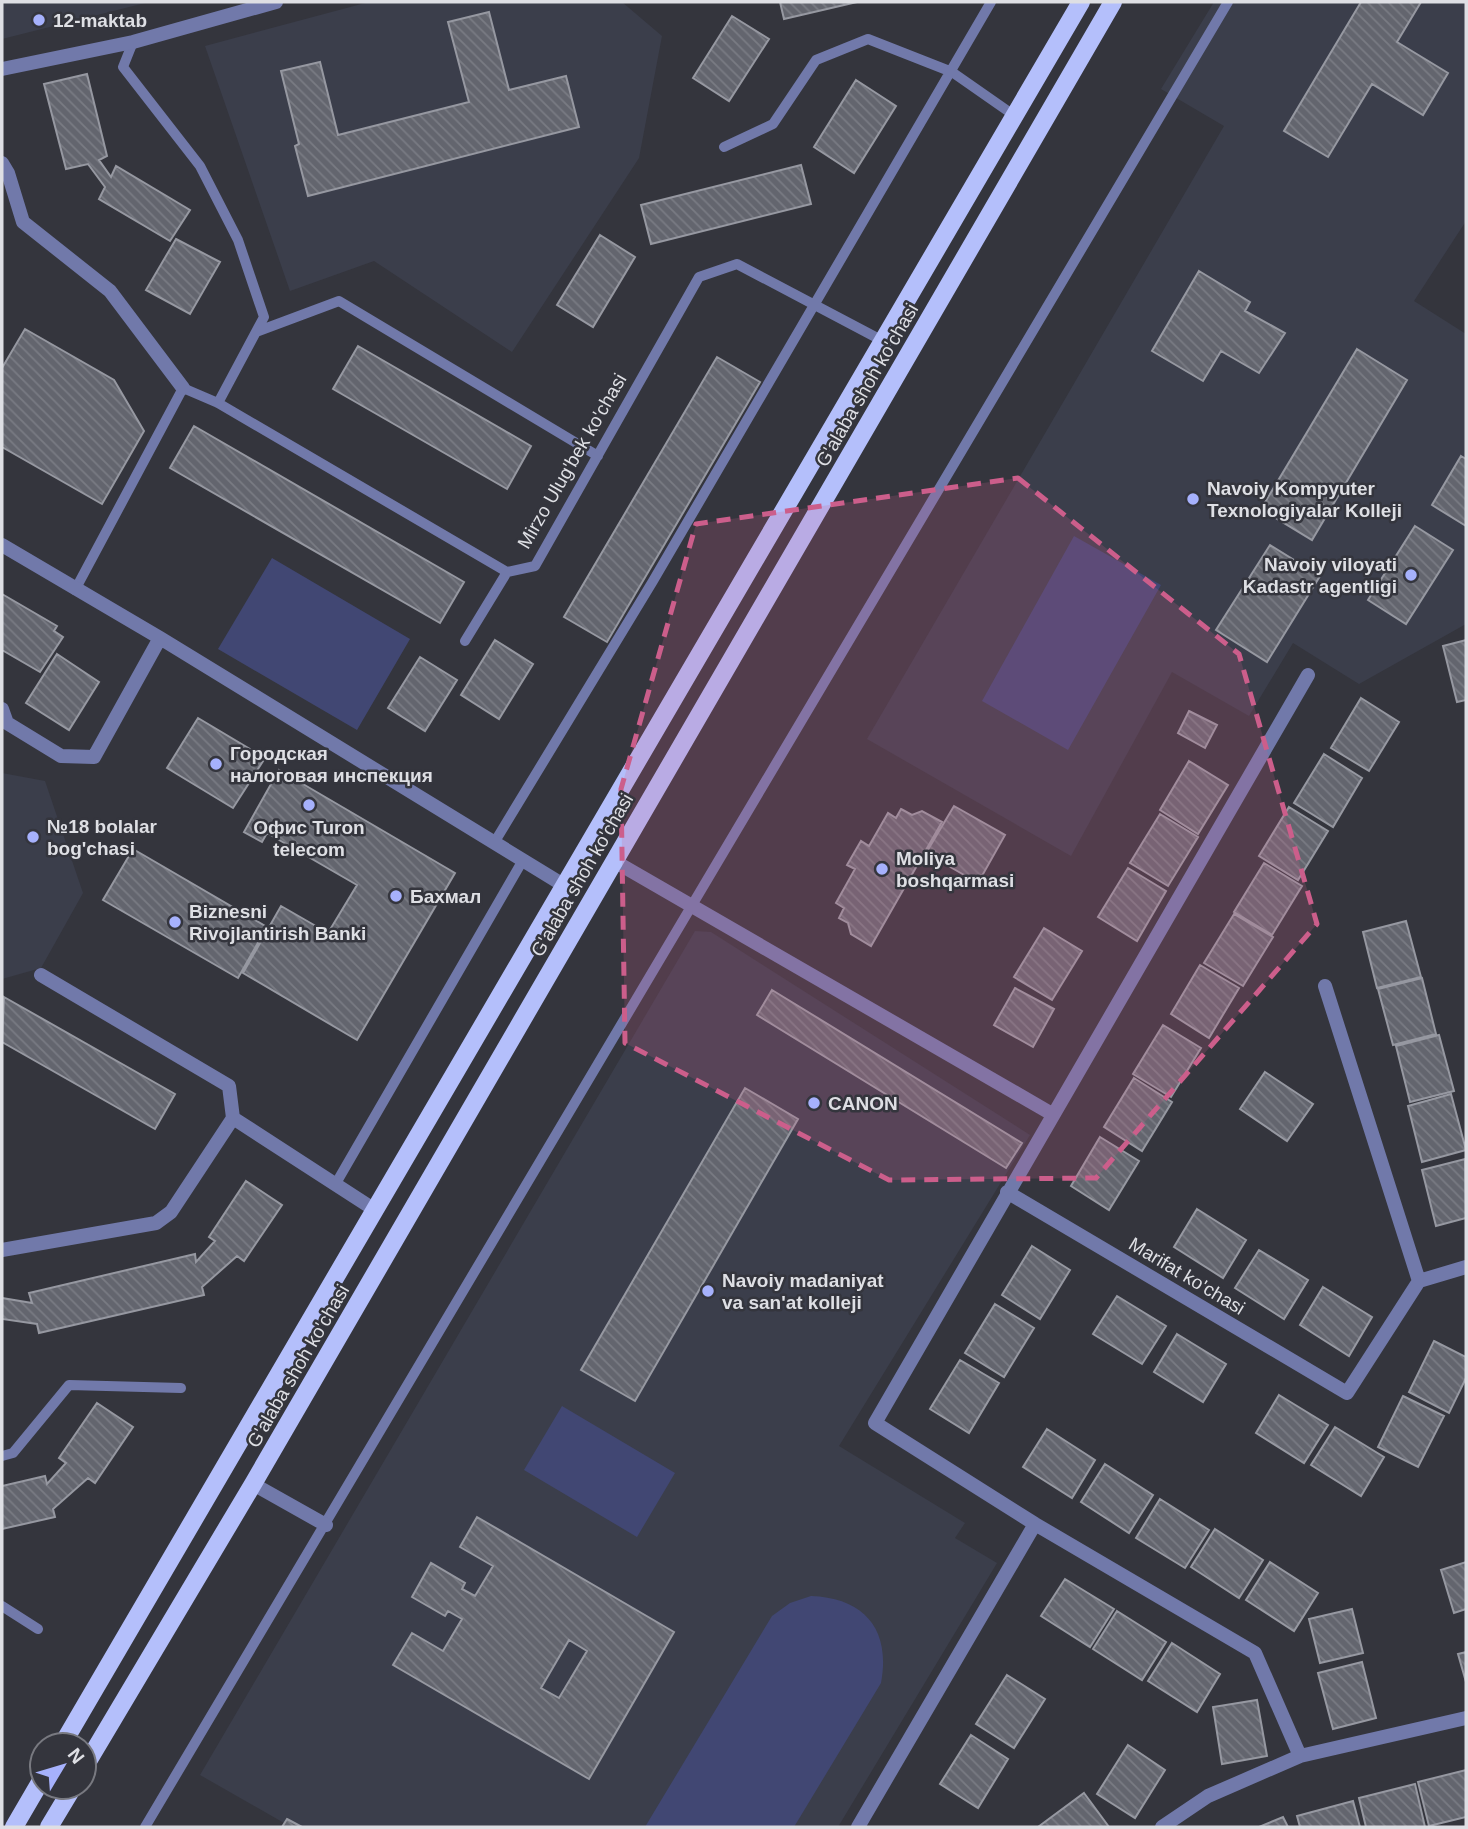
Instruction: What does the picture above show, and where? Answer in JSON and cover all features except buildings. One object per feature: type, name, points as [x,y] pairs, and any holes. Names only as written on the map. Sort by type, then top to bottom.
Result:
[{"type":"main road","name":"G'alaba shoh ko'chasi","points":[[70,1731],[1081,2]]},
{"type":"main road","name":"G'alaba shoh ko'chasi","points":[[98,1744],[253,1484],[1113,2]]},
{"type":"main road","points":[[14,1827],[29,1801]]},
{"type":"main road","points":[[49,1827],[65,1801]]},
{"type":"street","points":[[2,69],[132,42],[276,2]]},
{"type":"street","points":[[4,173],[23,222],[110,291],[183,388]]},
{"type":"street","points":[[2,545],[160,638],[565,886]]},
{"type":"street","points":[[2,709],[8,723],[61,755],[94,757],[160,638]]},
{"type":"street","points":[[1300,1756],[1255,1653],[1035,1524],[875,1423],[1308,675]]},
{"type":"street","points":[[614,861],[1052,1114]]},
{"type":"street","points":[[2,1250],[156,1223],[171,1212],[233,1118],[229,1086],[41,975]]},
{"type":"street","points":[[1325,986],[1419,1281],[1466,1267]]},
{"type":"street","points":[[233,1118],[374,1210]]},
{"type":"street","name":"Marifat ko'chasi","points":[[1007,1192],[1347,1393],[1419,1281]]},
{"type":"street","points":[[253,1484],[326,1525]]},
{"type":"street","points":[[858,1827],[1035,1524]]},
{"type":"street","points":[[1162,1827],[1209,1796],[1300,1756],[1466,1718]]},
{"type":"lane","points":[[494,843],[992,2]]},
{"type":"lane","points":[[145,1827],[1227,2]]},
{"type":"lane","points":[[723,147],[773,124],[816,60],[868,39],[952,72],[1015,116]]},
{"type":"lane","points":[[132,42],[124,67],[200,166],[239,240],[264,317],[218,403]]},
{"type":"lane","name":"Mirzo Ulug'bek ko'chasi","points":[[507,572],[535,566],[699,277],[737,264],[815,304]]},
{"type":"lane","points":[[256,332],[339,301],[598,456]]},
{"type":"lane","points":[[815,304],[883,341]]},
{"type":"lane","points":[[75,590],[183,388],[218,403],[507,572],[465,641]]},
{"type":"lane","points":[[335,1185],[523,860]]},
{"type":"lane","points":[[2,1456],[13,1453],[69,1385],[181,1388]]},
{"type":"lane","points":[[2,1606],[38,1629]]},
{"type":"highlighted area","points":[[1018,478],[1239,654],[1317,924],[1096,1178],[889,1180],[625,1043],[621,789],[696,524]]},
{"type":"shaded area","name":"12-maktab","points":[[2,2],[149,2],[2,39]]},
{"type":"shaded area","points":[[369,2],[622,2],[662,36],[639,158],[512,352],[374,261],[290,291],[205,46]]},
{"type":"shaded area","name":"Navoiy Kompyuter Texnologiyalar Kolleji","points":[[1214,2],[1466,2],[1466,221],[1414,301],[1466,334],[1466,624],[1359,684],[1293,643],[1249,716],[1172,672],[1071,856],[867,739],[1224,126],[1161,89]]},
{"type":"shaded area","points":[[1074,536],[1161,585],[1068,750],[982,701]]},
{"type":"shaded area","points":[[272,558],[410,639],[357,730],[218,649]]},
{"type":"shaded area","name":"№18 bolalar bog'chasi","points":[[2,773],[45,781],[83,893],[41,968],[2,979]]},
{"type":"shaded area","name":"Navoiy madaniyat va san'at kolleji","points":[[695,931],[711,932],[1030,1135],[839,1446],[965,1523],[955,1538],[997,1563],[838,1827],[291,1827],[200,1775]]},
{"type":"shaded area","points":[[562,1406],[675,1473],[637,1537],[524,1470]]},
{"type":"shaded area","points":[[811,1596],[830,1598],[860,1610],[877,1633],[882,1647],[883,1664],[881,1683],[794,1827],[645,1827],[772,1616],[790,1603]]},
{"type":"place","name":"12-maktab","points":[[39,20]]},
{"type":"place","name":"Navoiy Kompyuter Texnologiyalar Kolleji","points":[[1193,499]]},
{"type":"place","name":"Navoiy viloyati Kadastr agentligi","points":[[1411,575]]},
{"type":"place","name":"Городская налоговая инспекция","points":[[216,764]]},
{"type":"place","name":"Офис Turon telecom","points":[[309,805]]},
{"type":"place","name":"№18 bolalar bog'chasi","points":[[33,837]]},
{"type":"place","name":"Moliya boshqarmasi","points":[[882,869]]},
{"type":"place","name":"Бахмал","points":[[396,896]]},
{"type":"place","name":"Biznesni Rivojlantirish Banki","points":[[175,922]]},
{"type":"place","name":"CANON","points":[[814,1103]]},
{"type":"place","name":"Navoiy madaniyat va san'at kolleji","points":[[708,1291]]}]
